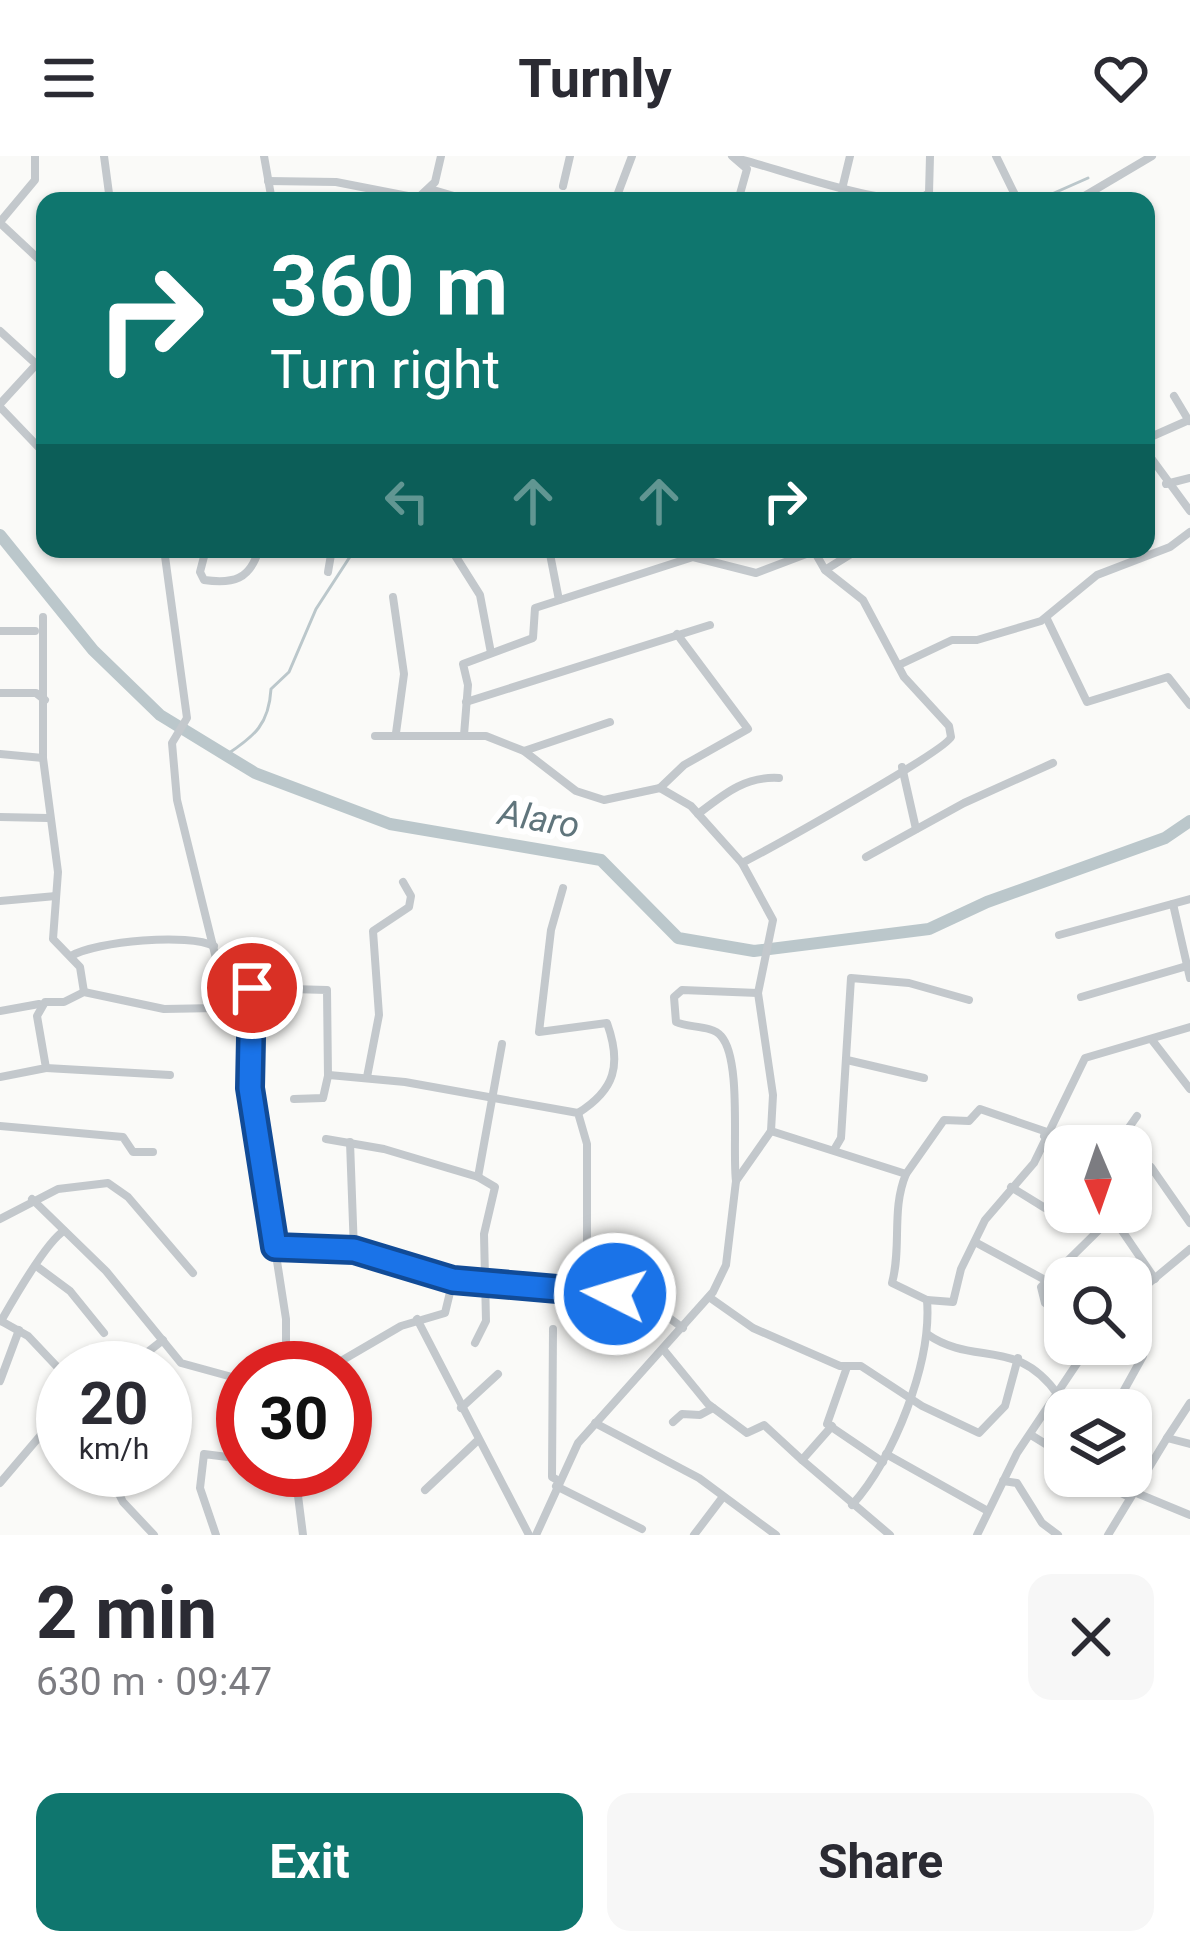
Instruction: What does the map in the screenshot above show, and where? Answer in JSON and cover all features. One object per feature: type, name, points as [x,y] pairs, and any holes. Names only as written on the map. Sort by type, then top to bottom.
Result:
[{"type":"street","points":[[35,156],[35,180],[0,223],[36,257]]},
{"type":"street","points":[[104,156],[109,192]]},
{"type":"street","points":[[264,156],[270,192]]},
{"type":"street","points":[[425,192],[441,156]]},
{"type":"street","points":[[563,186],[571,156]]},
{"type":"street","points":[[618,192],[632,156]]},
{"type":"street","points":[[842,189],[850,156]]},
{"type":"street","points":[[927,192],[930,156]]},
{"type":"street","points":[[995,156],[1013,192]]},
{"type":"street","points":[[1091,192],[1152,156]]},
{"type":"street","points":[[735,157],[864,192]]},
{"type":"street","points":[[735,157],[747,169],[741,192]]},
{"type":"street","points":[[268,181],[336,182],[387,192]]},
{"type":"street","points":[[430,188],[443,192]]},
{"type":"street","points":[[0,331],[35,363],[0,406],[36,444]]},
{"type":"street","points":[[1155,435],[1190,421],[1174,396]]},
{"type":"street","points":[[1155,466],[1190,512]]},
{"type":"street","points":[[1166,484],[1190,478]]},
{"type":"street","points":[[1155,553],[1190,532]]},
{"type":"street","points":[[165,558],[187,718],[172,743],[177,800],[226,999]]},
{"type":"street","points":[[204,558],[200,572],[204,580],[227,583],[237,582],[257,558]]},
{"type":"street","points":[[328,572],[330,558]]},
{"type":"street","points":[[457,558],[480,595],[491,653]]},
{"type":"street","points":[[551,558],[560,600]]},
{"type":"street","points":[[464,734],[464,664],[533,638],[535,608],[690,558]]},
{"type":"street","points":[[697,558],[756,573],[794,558]]},
{"type":"street","points":[[742,863],[804,831],[902,767],[948,746],[952,731],[898,665],[863,600],[825,570],[818,558]]},
{"type":"street","points":[[825,570],[845,558]]},
{"type":"street","points":[[898,665],[952,640],[977,640],[1047,619],[1096,575],[1142,558]]},
{"type":"street","points":[[393,597],[404,674],[396,733]]},
{"type":"street","points":[[43,617],[44,758],[48,818],[57,842],[53,939],[58,951],[80,967],[84,992]]},
{"type":"street","points":[[1047,619],[1087,702],[1168,677],[1190,705]]},
{"type":"street","points":[[465,702],[710,625]]},
{"type":"street","points":[[0,631],[35,631]]},
{"type":"street","points":[[375,736],[486,736],[524,751],[576,791],[604,800],[660,788],[684,765],[748,729],[677,634]]},
{"type":"street","points":[[0,693],[36,693],[46,700]]},
{"type":"street","points":[[524,751],[610,722]]},
{"type":"street","points":[[0,754],[44,758]]},
{"type":"street","points":[[866,857],[1053,763]]},
{"type":"street","points":[[902,767],[916,829]]},
{"type":"street","points":[[698,814],[742,783],[757,777],[779,778]]},
{"type":"street","points":[[660,788],[698,814],[742,863],[772,918],[758,993],[773,1095],[771,1130],[736,1181]]},
{"type":"street","points":[[0,817],[48,818]]},
{"type":"street","points":[[367,1077],[380,1015],[374,931],[409,907],[411,896],[403,882]]},
{"type":"street","points":[[328,1076],[367,1077],[578,1113],[603,1098],[613,1076],[607,1023],[549,1035],[539,1032],[551,930],[563,888]]},
{"type":"street","points":[[0,901],[56,896]]},
{"type":"street","points":[[1059,935],[1190,899]]},
{"type":"street","points":[[1172,904],[1190,978]]},
{"type":"street","points":[[70,956],[121,938],[200,940],[216,949]]},
{"type":"street","points":[[1081,997],[1189,965]]},
{"type":"street","points":[[834,1150],[841,1138],[850,978],[909,983],[969,1000]]},
{"type":"street","points":[[252,988],[250,1088],[286,1341]]},
{"type":"street","points":[[0,1011],[64,1002],[84,992],[164,1009],[217,1008],[252,988],[327,990],[328,1076],[322,1100],[294,1099]]},
{"type":"street","points":[[533,1535],[595,1423],[709,1297],[725,1265],[736,1181],[736,1118],[724,1041],[717,1032],[676,1022],[674,997],[692,990],[758,993]]},
{"type":"street","points":[[40,1004],[37,1016],[46,1068]]},
{"type":"street","points":[[1051,1125],[1088,1055],[1190,1027]]},
{"type":"street","points":[[1152,1040],[1190,1089]]},
{"type":"street","points":[[478,1178],[502,1044]]},
{"type":"street","points":[[847,1060],[924,1078]]},
{"type":"street","points":[[0,1077],[46,1068],[170,1075]]},
{"type":"street","points":[[1044,1133],[980,1109],[969,1121],[944,1120],[906,1174],[895,1216],[899,1244],[893,1286],[927,1300],[953,1302],[974,1242],[1011,1186],[1031,1166],[1044,1138]]},
{"type":"street","points":[[578,1113],[586,1144],[587,1289]]},
{"type":"street","points":[[1131,1125],[1137,1116]]},
{"type":"street","points":[[0,1126],[123,1137],[133,1152],[153,1152]]},
{"type":"street","points":[[771,1130],[906,1174]]},
{"type":"street","points":[[326,1139],[495,1186],[484,1234],[486,1322],[475,1343]]},
{"type":"street","points":[[350,1142],[354,1250]]},
{"type":"street","points":[[1152,1168],[1190,1223]]},
{"type":"street","points":[[0,1219],[32,1199],[97,1181],[113,1185],[193,1273]]},
{"type":"street","points":[[1011,1186],[1044,1207]]},
{"type":"street","points":[[32,1199],[187,1367],[216,1374]]},
{"type":"street","points":[[1073,1257],[1113,1219],[1140,1257]]},
{"type":"street","points":[[36,1347],[0,1320],[39,1268],[45,1247],[64,1230]]},
{"type":"street","points":[[974,1242],[1044,1279]]},
{"type":"street","points":[[275,1247],[354,1250],[453,1280],[587,1289],[643,1299],[683,1328]]},
{"type":"street","points":[[1152,1281],[1190,1249]]},
{"type":"street","points":[[39,1268],[70,1291],[104,1333]]},
{"type":"street","points":[[1152,1275],[1155,1279]]},
{"type":"street","points":[[372,1344],[417,1319],[445,1313],[453,1280]]},
{"type":"street","points":[[709,1297],[766,1334],[847,1366],[861,1366],[909,1398],[982,1433],[1005,1406],[1018,1358]]},
{"type":"street","points":[[852,1504],[883,1457],[909,1398],[927,1338],[927,1300]]},
{"type":"street","points":[[417,1319],[476,1442],[533,1535]]},
{"type":"street","points":[[553,1329],[552,1477],[642,1529]]},
{"type":"street","points":[[0,1381],[19,1330]]},
{"type":"street","points":[[927,1338],[1018,1358],[1042,1372],[1054,1389]]},
{"type":"street","points":[[663,1349],[713,1408],[747,1433],[764,1425],[890,1535]]},
{"type":"street","points":[[847,1366],[827,1424],[986,1510]]},
{"type":"street","points":[[460,1409],[498,1374]]},
{"type":"street","points":[[1152,1462],[1190,1403]]},
{"type":"street","points":[[673,1422],[682,1414],[700,1415],[713,1408]]},
{"type":"street","points":[[976,1535],[1002,1481],[1044,1415]]},
{"type":"street","points":[[595,1423],[699,1478],[776,1535]]},
{"type":"street","points":[[802,1460],[832,1426]]},
{"type":"street","points":[[1030,1435],[1044,1443]]},
{"type":"street","points":[[1167,1438],[1190,1444]]},
{"type":"street","points":[[0,1483],[36,1440]]},
{"type":"street","points":[[425,1490],[476,1442]]},
{"type":"street","points":[[216,1456],[204,1454],[200,1488],[218,1535]]},
{"type":"street","points":[[1002,1481],[1017,1483],[1042,1522],[1058,1535]]},
{"type":"street","points":[[120,1497],[154,1535]]},
{"type":"street","points":[[298,1497],[303,1535]]},
{"type":"street","points":[[1108,1535],[1130,1497]]},
{"type":"street","points":[[1140,1497],[1190,1515]]},
{"type":"street","points":[[694,1535],[722,1498]]},
{"type":"waterway","points":[[1056,192],[1088,178]]},
{"type":"waterway","name":"Alaro","points":[[0,535],[93,650],[160,715],[255,773],[390,824],[601,860],[678,938],[754,951],[929,929],[987,902],[1165,838],[1190,821]]},
{"type":"waterway","points":[[226,755],[264,720],[271,689],[289,672],[316,609],[349,558]]},
{"type":"route","points":[[252,988],[250,1088],[275,1247],[292,1244],[354,1250],[453,1280],[615,1294]]}]
